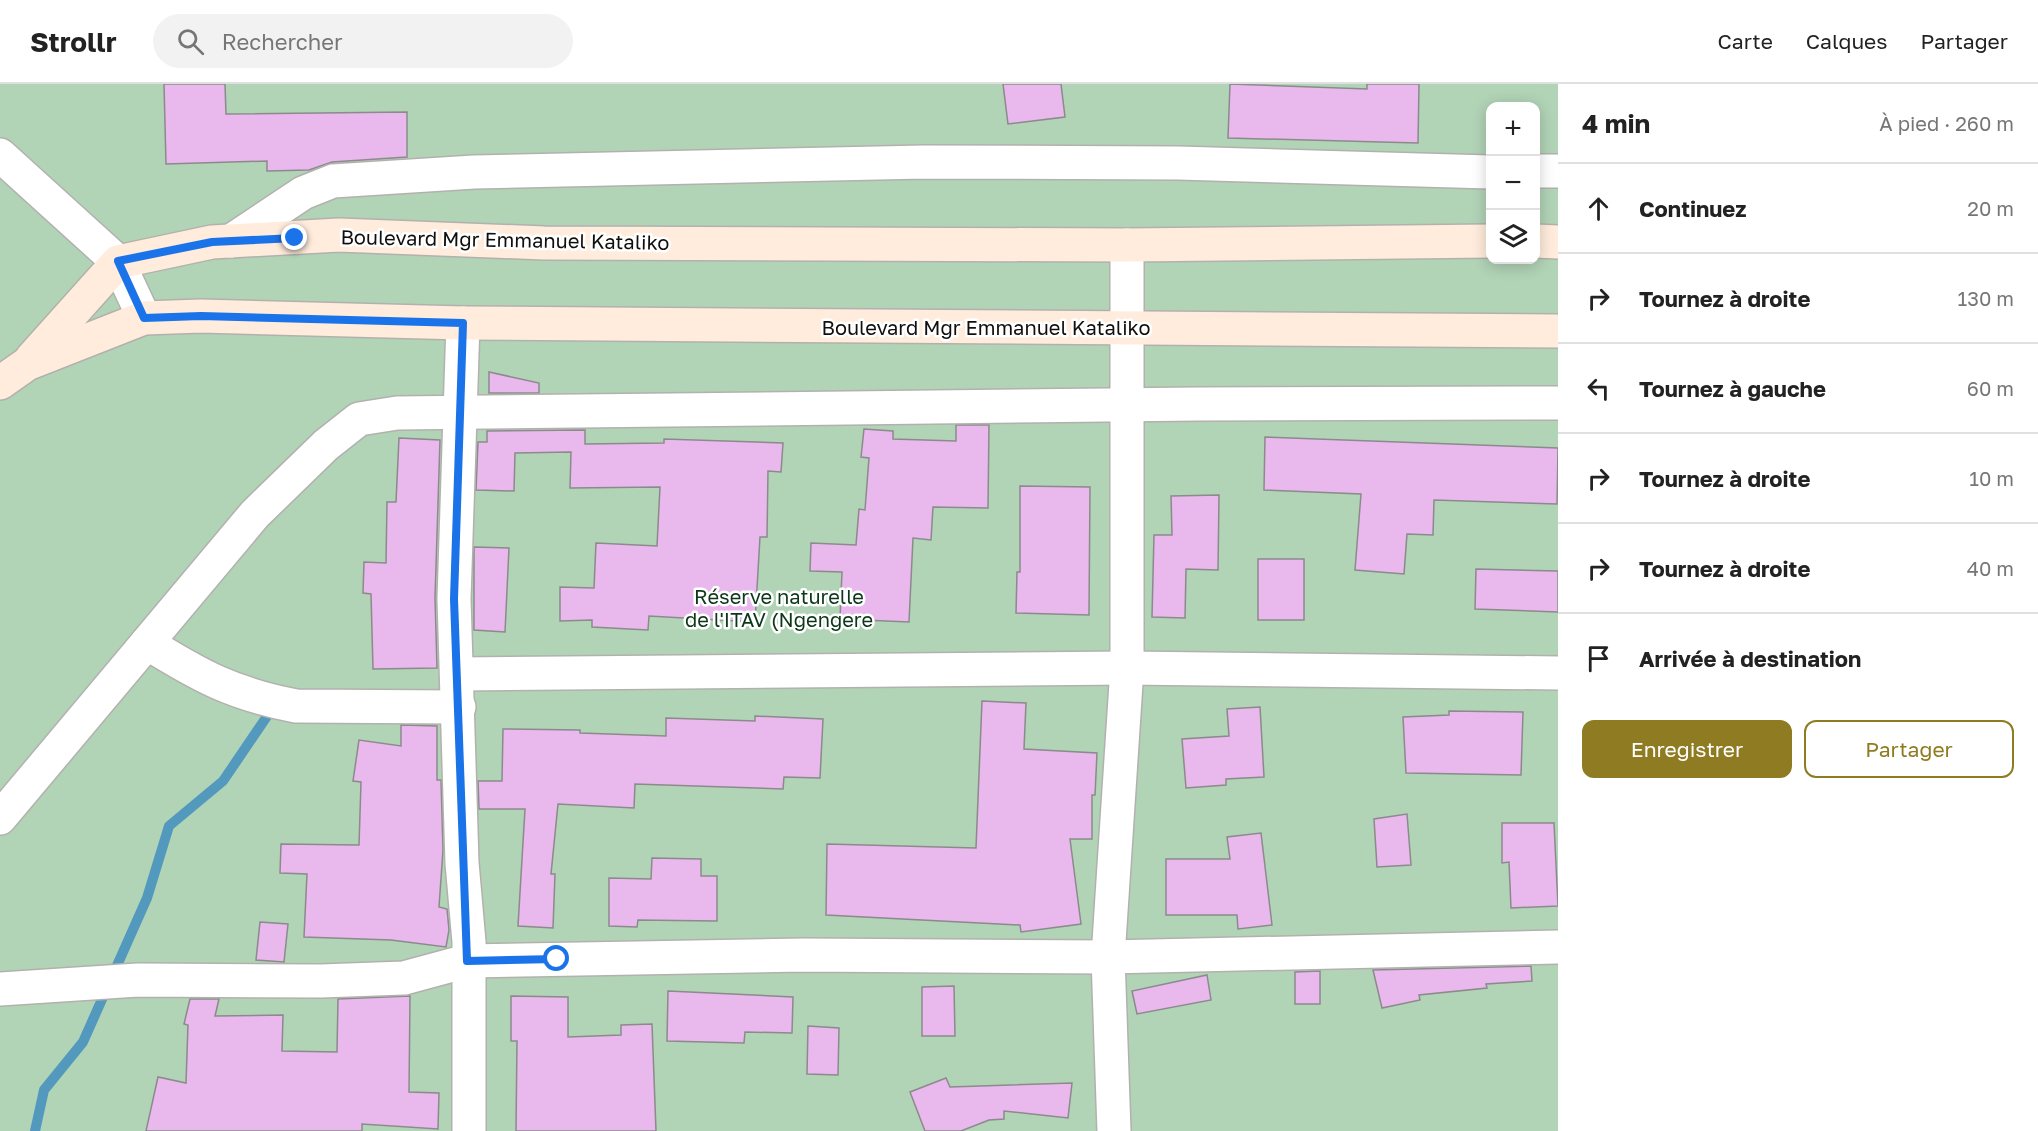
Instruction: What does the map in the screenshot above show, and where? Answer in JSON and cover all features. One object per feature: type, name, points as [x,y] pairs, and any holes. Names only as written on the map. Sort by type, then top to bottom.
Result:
[{"type":"street","points":[[0,155],[118,261],[144,318]]},
{"type":"street","points":[[231,241],[303,193],[333,181],[474,172],[924,162],[1178,163],[1486,172]]},
{"type":"street","points":[[1540,171],[1558,171]]},
{"type":"street","name":"Boulevard Mgr Emmanuel Kataliko","points":[[118,261],[212,242],[339,235],[544,243],[1127,245],[1486,241]]},
{"type":"street","points":[[1540,242],[1558,242]]},
{"type":"street","points":[[1114,1131],[1107,957],[1127,668],[1127,245]]},
{"type":"street","points":[[0,382],[27,364],[118,261]]},
{"type":"street","name":"Boulevard Mgr Emmanuel Kataliko","points":[[27,364],[144,318],[201,316],[463,323],[1558,331]]},
{"type":"street","points":[[463,323],[454,599],[467,961],[469,1131]]},
{"type":"street","points":[[0,818],[255,514],[326,445],[359,419],[397,413],[1558,403]]},
{"type":"street","points":[[147,643],[202,677],[244,695],[296,706],[459,707]]},
{"type":"street","points":[[458,674],[1127,668],[1558,673]]},
{"type":"street","points":[[0,989],[138,980],[321,981],[404,978],[467,961],[804,955],[1107,957],[1558,947]]},
{"type":"green space","name":"Réserve naturelle de l'ITAV (Ngengere","points":[[0,84],[1558,84],[1558,1131],[0,1131]]},
{"type":"building","points":[[164,84],[225,84],[226,114],[407,112],[407,157],[332,162],[309,170],[267,171],[267,161],[166,164]]},
{"type":"building","points":[[1003,84],[1061,84],[1065,117],[1008,124]]},
{"type":"building","points":[[1230,84],[1367,89],[1367,84],[1419,84],[1418,143],[1228,138]]},
{"type":"building","points":[[489,372],[539,383],[539,393],[489,393]]},
{"type":"building","points":[[956,425],[989,425],[988,508],[933,507],[931,540],[913,538],[909,622],[840,619],[842,572],[810,571],[811,543],[856,545],[859,509],[865,510],[869,458],[861,457],[864,429],[893,431],[893,439],[956,441]]},
{"type":"building","points":[[585,430],[585,444],[664,443],[664,439],[783,443],[781,472],[768,471],[767,537],[760,537],[755,622],[649,616],[648,630],[592,627],[592,620],[560,621],[560,587],[594,588],[596,543],[657,546],[660,487],[570,488],[571,452],[515,453],[514,491],[476,490],[478,442],[487,442],[487,431]]},
{"type":"building","points":[[1265,437],[1558,448],[1557,504],[1434,500],[1433,535],[1407,534],[1404,574],[1355,570],[1361,494],[1264,490]]},
{"type":"building","points":[[399,438],[440,440],[435,598],[437,668],[373,669],[371,594],[363,593],[364,562],[386,563],[387,502],[396,502]]},
{"type":"building","points":[[1020,486],[1090,487],[1089,615],[1016,613],[1017,572],[1020,572]]},
{"type":"building","points":[[1219,495],[1218,570],[1186,569],[1185,618],[1152,617],[1154,535],[1172,535],[1171,496]]},
{"type":"building","points":[[474,547],[509,548],[505,632],[474,630]]},
{"type":"building","points":[[1258,559],[1304,559],[1304,620],[1258,620]]},
{"type":"building","points":[[1476,569],[1558,571],[1558,612],[1475,609]]},
{"type":"building","points":[[982,701],[1026,703],[1024,749],[1097,753],[1095,795],[1092,795],[1092,839],[1070,839],[1081,924],[1021,932],[1020,925],[826,915],[827,844],[976,848]]},
{"type":"building","points":[[1260,707],[1264,777],[1226,779],[1226,785],[1186,788],[1182,739],[1229,736],[1227,709]]},
{"type":"building","points":[[1449,711],[1523,712],[1521,775],[1406,773],[1403,717],[1449,715]]},
{"type":"building","points":[[755,716],[823,719],[820,778],[784,777],[783,789],[635,784],[634,808],[558,804],[551,874],[555,874],[553,928],[518,926],[525,809],[479,809],[478,781],[502,781],[503,729],[580,730],[580,733],[666,736],[666,718],[755,721]]},
{"type":"building","points":[[401,725],[437,726],[437,780],[441,780],[443,850],[439,907],[447,909],[449,930],[446,947],[391,940],[304,937],[307,874],[280,873],[281,844],[359,845],[361,782],[353,781],[359,740],[401,746]]},
{"type":"building","points":[[1407,814],[1411,865],[1377,867],[1374,819]]},
{"type":"building","points":[[1502,823],[1554,823],[1558,906],[1511,908],[1509,862],[1502,863]]},
{"type":"building","points":[[1261,833],[1272,925],[1238,929],[1237,915],[1166,915],[1166,859],[1230,859],[1227,837]]},
{"type":"building","points":[[652,858],[701,859],[701,876],[717,876],[717,921],[638,920],[637,927],[609,926],[609,878],[651,879]]},
{"type":"building","points":[[260,922],[288,924],[284,962],[256,960]]},
{"type":"building","points":[[1531,966],[1532,981],[1486,984],[1487,988],[1419,995],[1420,1000],[1382,1008],[1373,970]]},
{"type":"building","points":[[1320,971],[1320,1004],[1295,1004],[1295,972]]},
{"type":"building","points":[[1207,975],[1211,1000],[1137,1014],[1132,991]]},
{"type":"building","points":[[954,986],[955,1036],[922,1036],[922,987]]},
{"type":"building","points":[[668,991],[793,997],[792,1033],[745,1032],[744,1043],[667,1041]]},
{"type":"building","points":[[410,996],[409,1092],[439,1093],[438,1129],[362,1124],[362,1131],[146,1131],[158,1077],[186,1083],[188,1025],[184,1024],[190,999],[219,999],[215,1016],[283,1015],[282,1051],[337,1052],[338,999]]},
{"type":"building","points":[[511,996],[568,997],[568,1037],[621,1035],[621,1025],[652,1024],[656,1131],[516,1131],[517,1041],[511,1041]]},
{"type":"building","points":[[808,1026],[839,1028],[838,1075],[807,1074]]},
{"type":"building","points":[[946,1078],[950,1087],[1072,1083],[1068,1118],[1004,1111],[1004,1119],[989,1120],[961,1131],[925,1131],[910,1092]]},
{"type":"waterway","points":[[35,1131],[44,1090],[83,1042],[147,898],[169,826],[223,781],[274,706]]},
{"type":"route","points":[[295,238],[212,242],[118,261],[144,318],[201,316],[463,323],[454,599],[461,760],[462,863],[469,942],[467,961],[557,959]]}]
